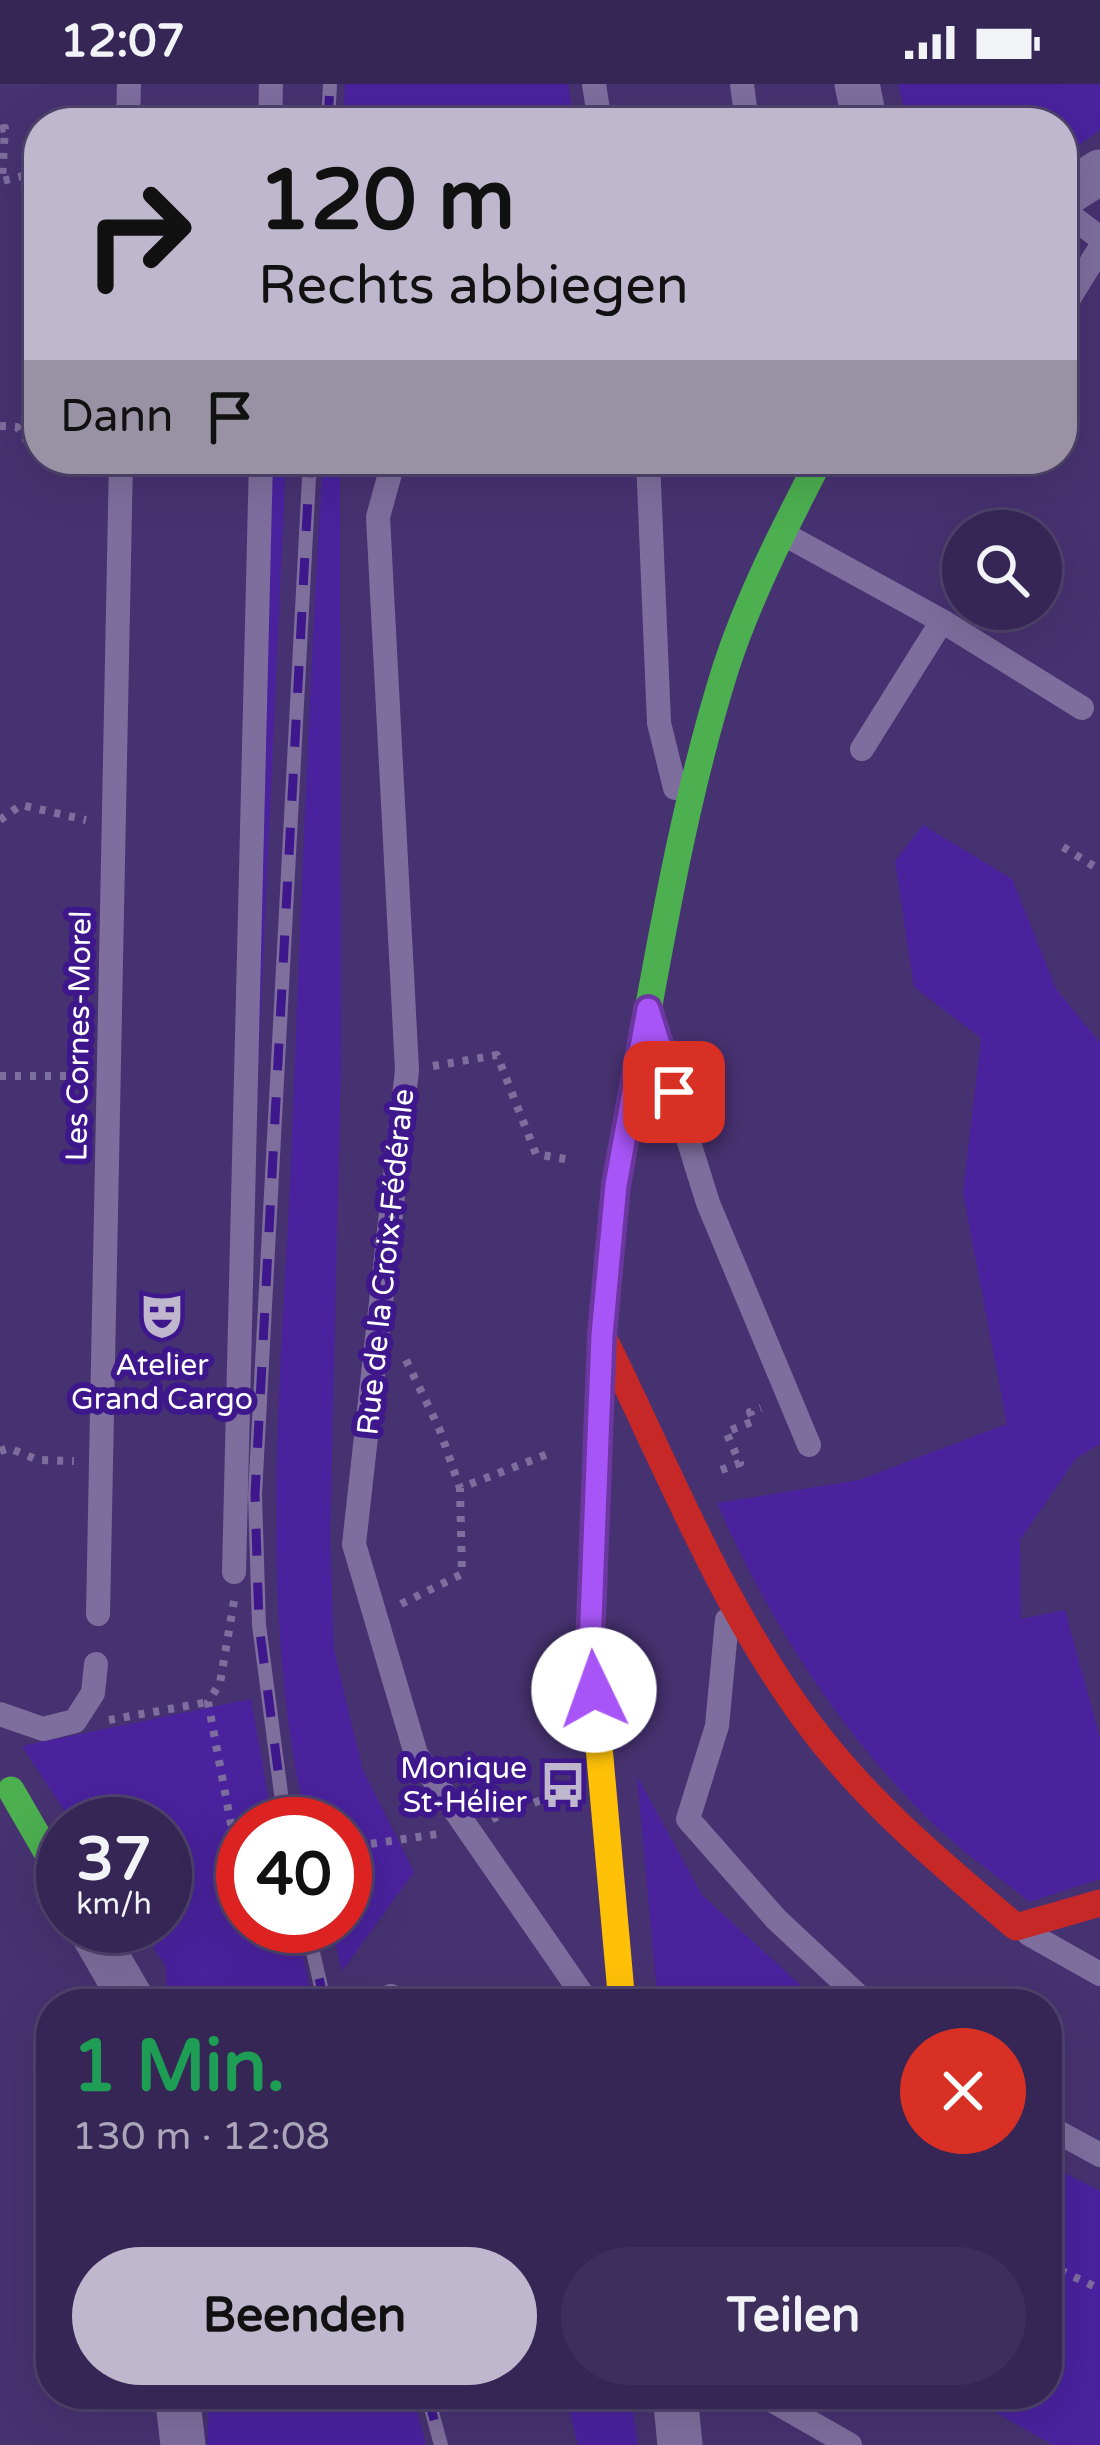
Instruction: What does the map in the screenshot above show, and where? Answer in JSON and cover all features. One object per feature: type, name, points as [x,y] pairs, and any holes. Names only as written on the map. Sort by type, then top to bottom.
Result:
[{"type":"street","points":[[621,1989],[590,1646],[602,1335],[616,1185],[684,819],[728,665],[805,474]]},
{"type":"street","points":[[602,1335],[730,1594],[811,1727],[906,1834],[1016,1927],[1100,1903]]},
{"type":"street","points":[[11,1790],[36,1833]]},
{"type":"street","points":[[105,1953],[125,1989]]},
{"type":"street","points":[[179,2409],[183,2445]]},
{"type":"street","points":[[676,2409],[680,2445]]},
{"type":"lane","points":[[1077,286],[1100,248]]},
{"type":"lane","name":"Les Cornes-Morel","points":[[98,1614],[121,474]]},
{"type":"lane","points":[[233,1572],[261,474]]},
{"type":"lane","name":"Rue de la Croix-Fédérale","points":[[390,474],[378,518],[407,1070],[354,1544],[416,1754],[579,1989]]},
{"type":"lane","points":[[649,474],[659,723],[684,819]]},
{"type":"lane","points":[[780,532],[942,621],[862,749]]},
{"type":"lane","points":[[956,630],[1082,708]]},
{"type":"lane","points":[[648,1009],[708,1203],[809,1445]]},
{"type":"lane","points":[[730,1594],[717,1726],[688,1819],[776,1918],[851,1989]]},
{"type":"lane","points":[[0,1714],[44,1729],[75,1721],[93,1693],[96,1664]]},
{"type":"lane","points":[[1016,1927],[1100,1974]]},
{"type":"lane","points":[[1062,2134],[1100,2155]]},
{"type":"lane","points":[[787,2409],[850,2445]]},
{"type":"path","points":[[0,129],[5,128],[2,181],[24,176]]},
{"type":"path","points":[[0,820],[21,805],[47,815],[113,824]]},
{"type":"path","points":[[1063,847],[1100,871]]},
{"type":"path","points":[[433,1066],[496,1055],[536,1154],[575,1160]]},
{"type":"path","points":[[0,1076],[82,1076]]},
{"type":"path","points":[[375,1616],[462,1574],[460,1488],[439,1428],[382,1311]]},
{"type":"path","points":[[714,1473],[740,1463],[726,1432],[754,1421],[752,1411]]},
{"type":"path","points":[[0,1451],[9,1448],[38,1460]]},
{"type":"path","points":[[460,1488],[561,1449]]},
{"type":"path","points":[[226,1797],[208,1702],[220,1683],[229,1648],[233,1572]]},
{"type":"path","points":[[143,1713],[208,1702]]},
{"type":"path","points":[[372,1843],[467,1829],[601,1778]]},
{"type":"path","points":[[1062,2271],[1100,2289]]},
{"type":"shaded area","points":[[345,84],[568,84],[572,108],[344,108]]},
{"type":"shaded area","points":[[898,84],[1100,84],[1100,130],[1077,146],[1077,108],[904,108]]},
{"type":"shaded area","points":[[272,474],[285,474],[257,1096]]},
{"type":"shaded area","points":[[322,474],[340,474],[341,1065],[330,1537],[334,1650],[362,1768],[414,1872],[372,1930],[372,1797],[302,1797],[282,1666],[276,1505]]},
{"type":"shaded area","points":[[923,825],[1012,879],[1056,989],[1100,1043],[1100,1444],[1076,1458],[1020,1540],[1021,1619],[1065,1610],[1100,1738],[1100,1879],[1030,1902],[936,1827],[861,1744],[781,1629],[717,1503],[859,1480],[1007,1424],[963,1193],[981,1038],[914,987],[895,861]]},
{"type":"shaded area","points":[[251,1699],[268,1797],[216,1797],[216,1953],[302,1953],[311,1989],[167,1989],[165,1965],[157,1953],[192,1953],[192,1797],[55,1797],[22,1746]]},
{"type":"shaded area","points":[[637,1776],[702,1895],[805,1989],[657,1989]]},
{"type":"shaded area","points":[[338,1953],[355,1953],[342,1971]]},
{"type":"shaded area","points":[[1062,2172],[1100,2191],[1100,2445],[1053,2445],[989,2409],[1062,2409]]},
{"type":"shaded area","points":[[208,2409],[417,2409],[426,2445],[207,2445]]},
{"type":"shaded area","points":[[569,2409],[633,2409],[638,2445],[578,2445]]},
{"type":"railway","points":[[329,108],[330,84]]},
{"type":"railway","points":[[281,1797],[259,1625],[255,1495],[309,474]]},
{"type":"railway","points":[[313,1953],[322,1989]]},
{"type":"railway","points":[[431,2409],[441,2445]]},
{"type":"traffic: fast","points":[[631,1104],[672,884],[710,721],[746,613],[812,474]]},
{"type":"traffic: fast","points":[[11,1790],[36,1833]]},
{"type":"traffic: slow","points":[[621,1989],[590,1646],[602,1335],[616,1185],[631,1104]]},
{"type":"traffic: jam","points":[[604,1339],[724,1588],[780,1683],[834,1756],[908,1833],[1016,1927],[1100,1903]]},
{"type":"place","name":"Atelier Grand Cargo","points":[[162,1316]]},
{"type":"place","name":"Monique St-Hélier","points":[[563,1785]]},
{"type":"route","points":[[594,1690],[590,1646],[602,1335],[616,1185],[648,1009],[674,1092]]}]
